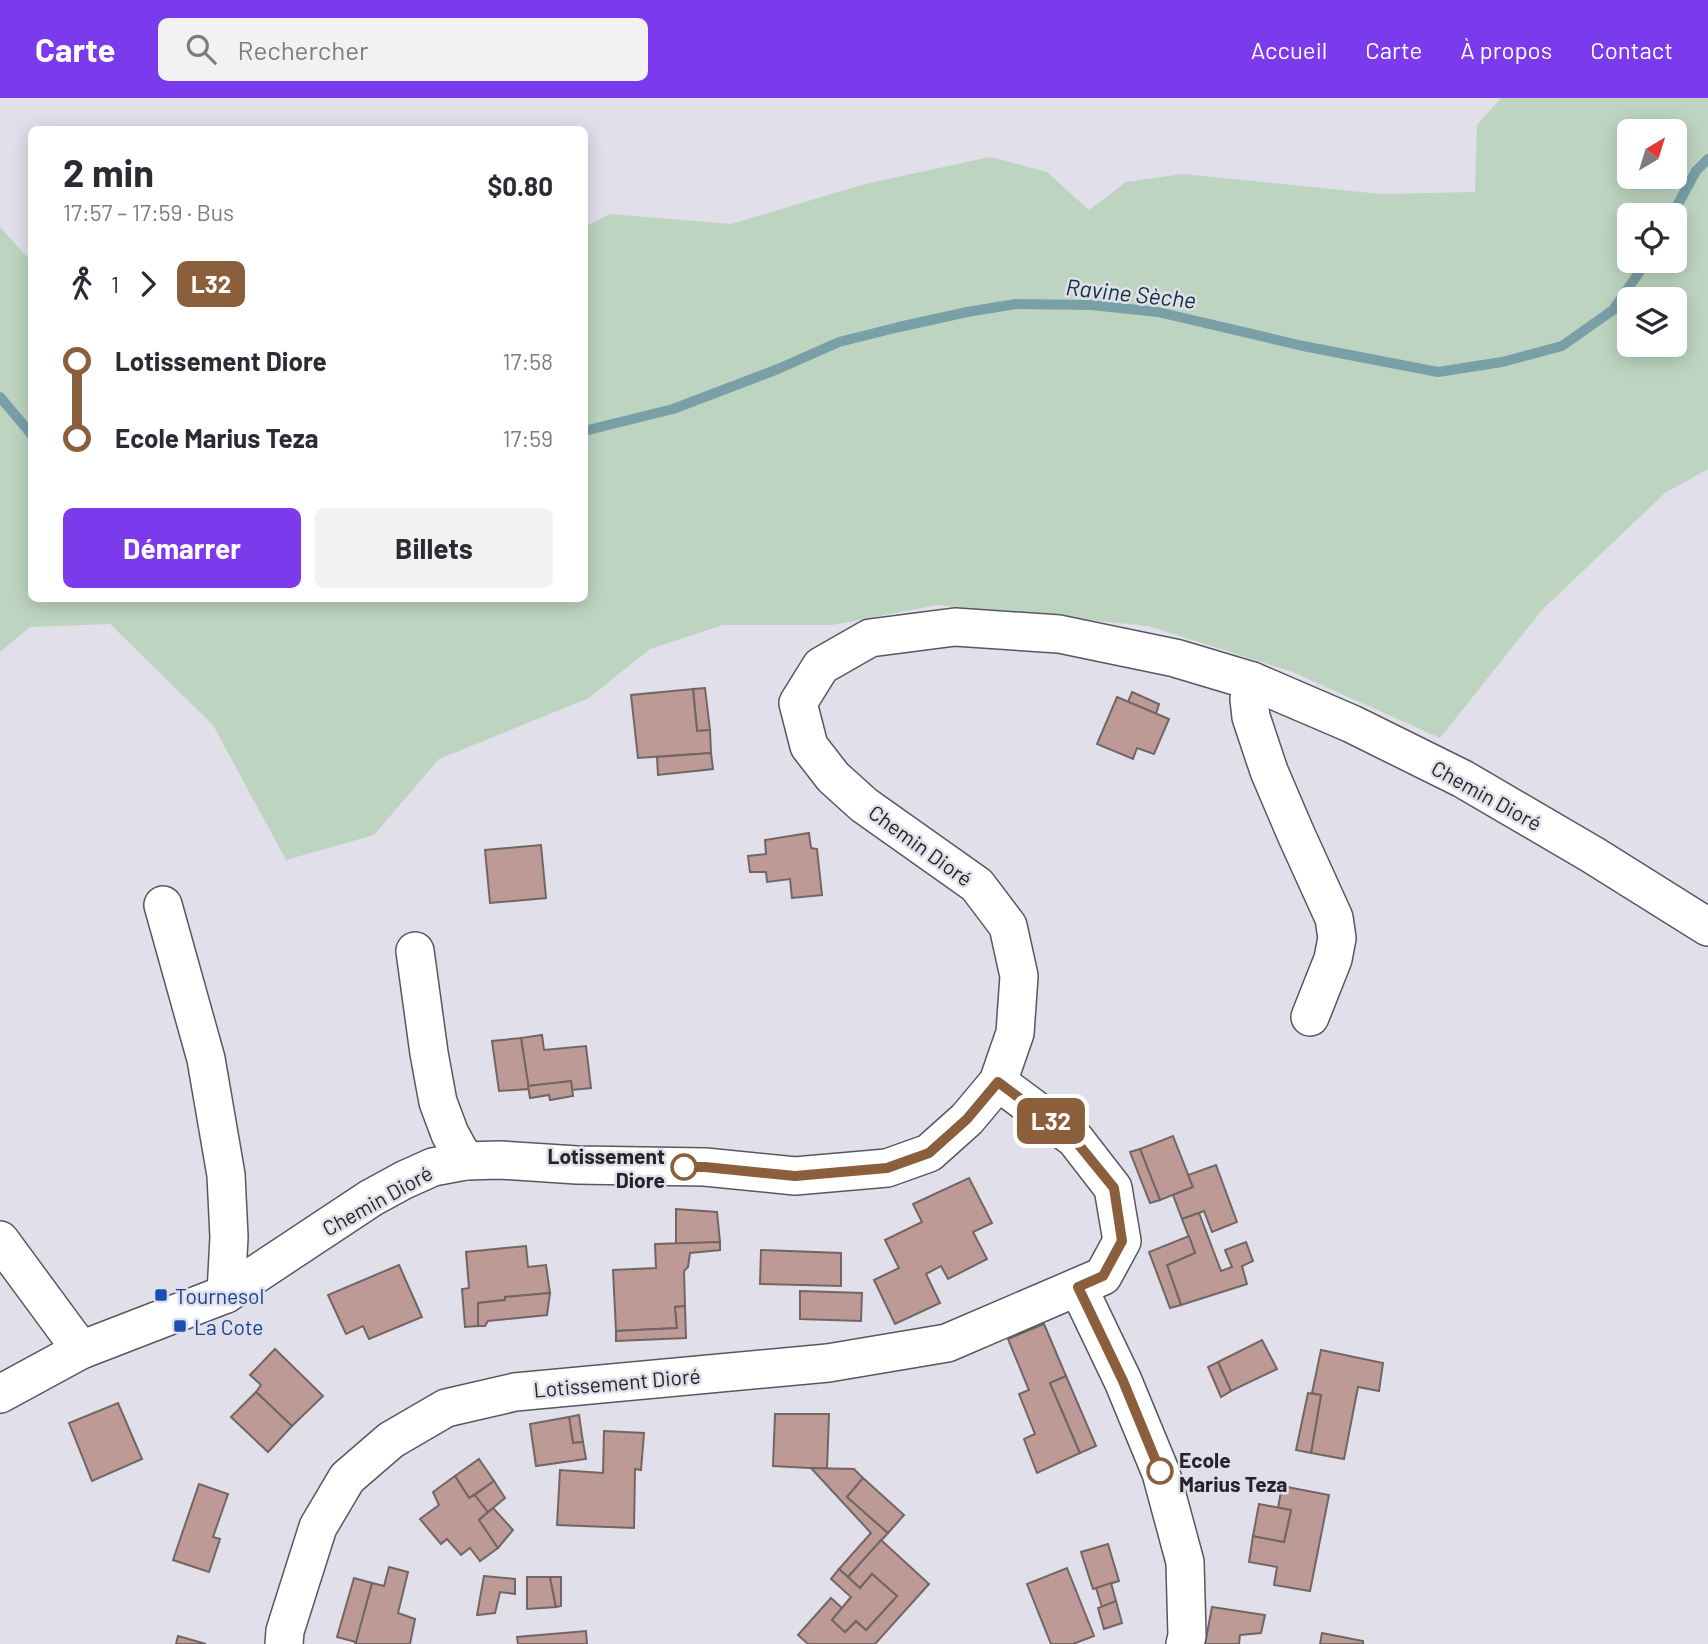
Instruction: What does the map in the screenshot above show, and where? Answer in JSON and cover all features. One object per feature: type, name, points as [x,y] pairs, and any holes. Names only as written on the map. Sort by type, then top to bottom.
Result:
[{"type":"street","name":"Chemin Dioré","points":[[0,1394],[81,1350],[226,1294],[371,1198],[433,1167],[465,1161],[500,1160],[577,1165],[705,1167],[795,1176],[887,1168],[929,1153],[967,1119],[998,1082],[1015,1033],[1019,976],[1008,926],[977,885],[864,805],[833,777],[809,746],[798,703],[821,666],[870,638],[955,627],[1059,634],[1175,658],[1252,681],[1352,724],[1462,779],[1593,855],[1708,928]]},
{"type":"street","points":[[1252,681],[1249,699],[1251,717],[1269,771],[1334,918],[1338,938],[1333,959],[1310,1017]]},
{"type":"street","points":[[163,905],[206,1059],[226,1175],[229,1237],[226,1294]]},
{"type":"street","points":[[415,951],[438,1101],[450,1134],[465,1161]]},
{"type":"street","name":"Lotissement Dioré","points":[[284,1644],[285,1632],[318,1527],[346,1478],[391,1440],[446,1408],[515,1392],[828,1363],[947,1343],[1103,1276],[1122,1241],[1114,1188],[1074,1139],[998,1082]]},
{"type":"street","points":[[0,1240],[81,1350]]},
{"type":"street","points":[[1078,1287],[1123,1381],[1161,1473],[1185,1562],[1185,1644]]},
{"type":"green space","points":[[1501,98],[1708,98],[1708,469],[1665,493],[1542,610],[1440,738],[1290,671],[1148,626],[937,605],[832,625],[723,625],[650,649],[589,698],[439,759],[374,835],[286,860],[213,725],[110,624],[30,627],[0,652],[0,227],[28,257],[28,602],[588,602],[588,225],[610,214],[731,224],[865,184],[990,157],[1047,172],[1089,210],[1126,182],[1183,174],[1381,194],[1475,192],[1477,125]]},
{"type":"building","points":[[705,688],[710,730],[697,731],[693,689]]},
{"type":"building","points":[[693,689],[697,731],[710,730],[711,753],[638,758],[631,695]]},
{"type":"building","points":[[1132,692],[1159,704],[1156,714],[1128,702]]},
{"type":"building","points":[[1117,697],[1169,719],[1154,754],[1137,748],[1133,759],[1097,744]]},
{"type":"building","points":[[711,753],[713,769],[658,775],[657,757]]},
{"type":"building","points":[[809,833],[811,848],[817,849],[822,895],[792,898],[790,879],[767,882],[766,872],[750,872],[748,856],[766,854],[765,840]]},
{"type":"building","points":[[541,845],[546,898],[490,903],[485,850]]},
{"type":"building","points":[[542,1035],[544,1050],[586,1046],[591,1088],[572,1090],[571,1081],[528,1086],[521,1038]]},
{"type":"building","points":[[521,1038],[529,1089],[499,1091],[492,1041]]},
{"type":"building","points":[[571,1081],[573,1096],[550,1100],[549,1095],[530,1098],[528,1086]]},
{"type":"building","points":[[1173,1136],[1193,1187],[1160,1200],[1140,1149]]},
{"type":"building","points":[[1140,1149],[1160,1200],[1150,1203],[1130,1152]]},
{"type":"building","points":[[1216,1165],[1237,1222],[1212,1232],[1204,1211],[1182,1219],[1173,1195],[1193,1187],[1188,1175]]},
{"type":"building","points":[[969,1178],[992,1223],[973,1232],[987,1259],[948,1279],[941,1266],[926,1274],[940,1303],[895,1324],[874,1280],[899,1268],[885,1240],[922,1222],[913,1204]]},
{"type":"building","points":[[676,1209],[717,1212],[720,1242],[676,1244]]},
{"type":"building","points":[[1199,1213],[1221,1271],[1232,1267],[1225,1250],[1246,1242],[1253,1261],[1242,1266],[1247,1284],[1181,1305],[1167,1265],[1195,1253],[1182,1219]]},
{"type":"building","points":[[1189,1236],[1195,1253],[1167,1265],[1181,1305],[1170,1308],[1149,1252]]},
{"type":"building","points":[[720,1242],[720,1250],[690,1253],[688,1267],[684,1271],[685,1306],[675,1307],[677,1328],[616,1331],[613,1270],[656,1268],[655,1244]]},
{"type":"building","points":[[526,1246],[528,1267],[546,1265],[550,1293],[505,1297],[505,1300],[478,1303],[478,1326],[465,1327],[462,1289],[469,1288],[466,1252]]},
{"type":"building","points":[[761,1250],[841,1253],[841,1286],[760,1284]]},
{"type":"building","points":[[399,1265],[422,1317],[369,1339],[363,1326],[346,1334],[328,1295]]},
{"type":"building","points":[[800,1291],[862,1293],[861,1321],[800,1319]]},
{"type":"building","points":[[550,1293],[547,1315],[488,1321],[485,1326],[478,1326],[478,1303],[505,1300],[505,1297]]},
{"type":"building","points":[[685,1306],[686,1338],[616,1341],[616,1331],[677,1328],[675,1307]]},
{"type":"building","points":[[1044,1324],[1066,1376],[1050,1383],[1080,1453],[1037,1473],[1024,1439],[1035,1434],[1019,1394],[1029,1390],[1008,1339]]},
{"type":"building","points":[[1262,1340],[1277,1369],[1231,1391],[1218,1362]]},
{"type":"building","points":[[275,1349],[323,1396],[292,1426],[256,1392],[261,1385],[250,1375]]},
{"type":"building","points":[[1321,1350],[1383,1363],[1379,1391],[1358,1387],[1344,1459],[1311,1453],[1321,1395],[1312,1393]]},
{"type":"building","points":[[1218,1362],[1231,1391],[1221,1397],[1208,1367]]},
{"type":"building","points":[[1066,1376],[1096,1446],[1080,1453],[1050,1383]]},
{"type":"building","points":[[256,1392],[292,1426],[268,1452],[231,1417]]},
{"type":"building","points":[[1308,1393],[1321,1395],[1311,1453],[1296,1450]]},
{"type":"building","points":[[118,1403],[142,1459],[92,1481],[69,1423]]},
{"type":"building","points":[[775,1414],[829,1414],[827,1469],[773,1466]]},
{"type":"building","points":[[579,1415],[583,1442],[573,1443],[569,1417]]},
{"type":"building","points":[[569,1417],[573,1443],[583,1442],[586,1459],[536,1466],[530,1424]]},
{"type":"building","points":[[604,1431],[644,1433],[641,1470],[635,1469],[634,1528],[557,1525],[560,1470],[603,1473]]},
{"type":"building","points":[[479,1459],[494,1481],[469,1498],[455,1476]]},
{"type":"building","points":[[811,1468],[854,1469],[863,1478],[847,1497],[888,1533],[848,1577],[839,1569],[871,1533]]},
{"type":"building","points":[[455,1476],[469,1498],[475,1495],[488,1512],[479,1520],[498,1548],[480,1561],[470,1548],[461,1555],[447,1539],[441,1544],[420,1519],[439,1505],[433,1492]]},
{"type":"building","points":[[863,1478],[904,1515],[888,1533],[847,1497]]},
{"type":"building","points":[[494,1481],[505,1498],[488,1512],[475,1495]]},
{"type":"building","points":[[199,1484],[228,1494],[213,1537],[220,1539],[209,1572],[173,1560]]},
{"type":"building","points":[[1282,1486],[1329,1495],[1310,1591],[1274,1585],[1277,1567],[1249,1562],[1253,1536],[1284,1542],[1291,1510],[1278,1508]]},
{"type":"building","points":[[1259,1504],[1291,1510],[1284,1542],[1253,1536]]},
{"type":"building","points":[[493,1508],[513,1530],[498,1548],[479,1520]]},
{"type":"building","points":[[881,1540],[929,1584],[875,1644],[808,1644],[798,1635],[831,1598],[842,1608],[832,1620],[845,1632],[856,1621],[866,1630],[897,1596],[872,1574],[860,1588],[848,1577]]},
{"type":"building","points":[[1108,1544],[1119,1581],[1093,1589],[1081,1552]]},
{"type":"building","points":[[389,1567],[408,1572],[398,1613],[415,1619],[410,1644],[355,1644],[372,1583],[384,1586]]},
{"type":"building","points":[[1067,1568],[1094,1636],[1073,1644],[1051,1644],[1027,1584]]},
{"type":"building","points":[[839,1569],[860,1588],[872,1574],[897,1596],[866,1630],[856,1621],[845,1632],[832,1620],[851,1597],[831,1579]]},
{"type":"building","points":[[484,1576],[515,1579],[515,1594],[500,1592],[495,1613],[477,1615]]},
{"type":"building","points":[[527,1577],[550,1577],[556,1607],[527,1609]]},
{"type":"building","points":[[550,1577],[561,1577],[561,1606],[556,1607]]},
{"type":"building","points":[[354,1578],[372,1583],[356,1642],[337,1637]]},
{"type":"building","points":[[1111,1583],[1116,1601],[1102,1607],[1096,1588]]},
{"type":"building","points":[[1116,1601],[1122,1623],[1104,1629],[1098,1608]]},
{"type":"building","points":[[1212,1607],[1265,1615],[1261,1633],[1240,1635],[1239,1644],[1205,1644]]},
{"type":"building","points":[[586,1631],[587,1644],[518,1644],[517,1637]]},
{"type":"building","points":[[1322,1633],[1363,1641],[1363,1644],[1320,1644]]},
{"type":"building","points":[[178,1636],[206,1644],[176,1644]]},
{"type":"waterway","name":"Ravine Sèche","points":[[1679,203],[1696,171],[1708,159]]},
{"type":"waterway","name":"Ravine Sèche","points":[[588,430],[673,409],[778,369],[839,342],[967,312],[1016,304],[1091,305],[1158,312],[1303,346],[1438,372],[1502,362],[1562,346],[1613,310],[1639,273]]},
{"type":"waterway","name":"Ravine Sèche","points":[[0,397],[28,430]]},
{"type":"bus line","name":"L32","points":[[684,1167],[795,1176],[887,1168],[929,1153],[967,1119],[998,1082],[1074,1139],[1114,1188],[1122,1241],[1103,1276],[1078,1287],[1123,1381],[1160,1471]]},
{"type":"place","name":"Lotissement Diore","points":[[684,1167]]},
{"type":"place","name":"Tournesol","points":[[161,1295]]},
{"type":"place","name":"La Cote","points":[[180,1326]]},
{"type":"place","name":"Ecole Marius Teza","points":[[1160,1471]]}]
